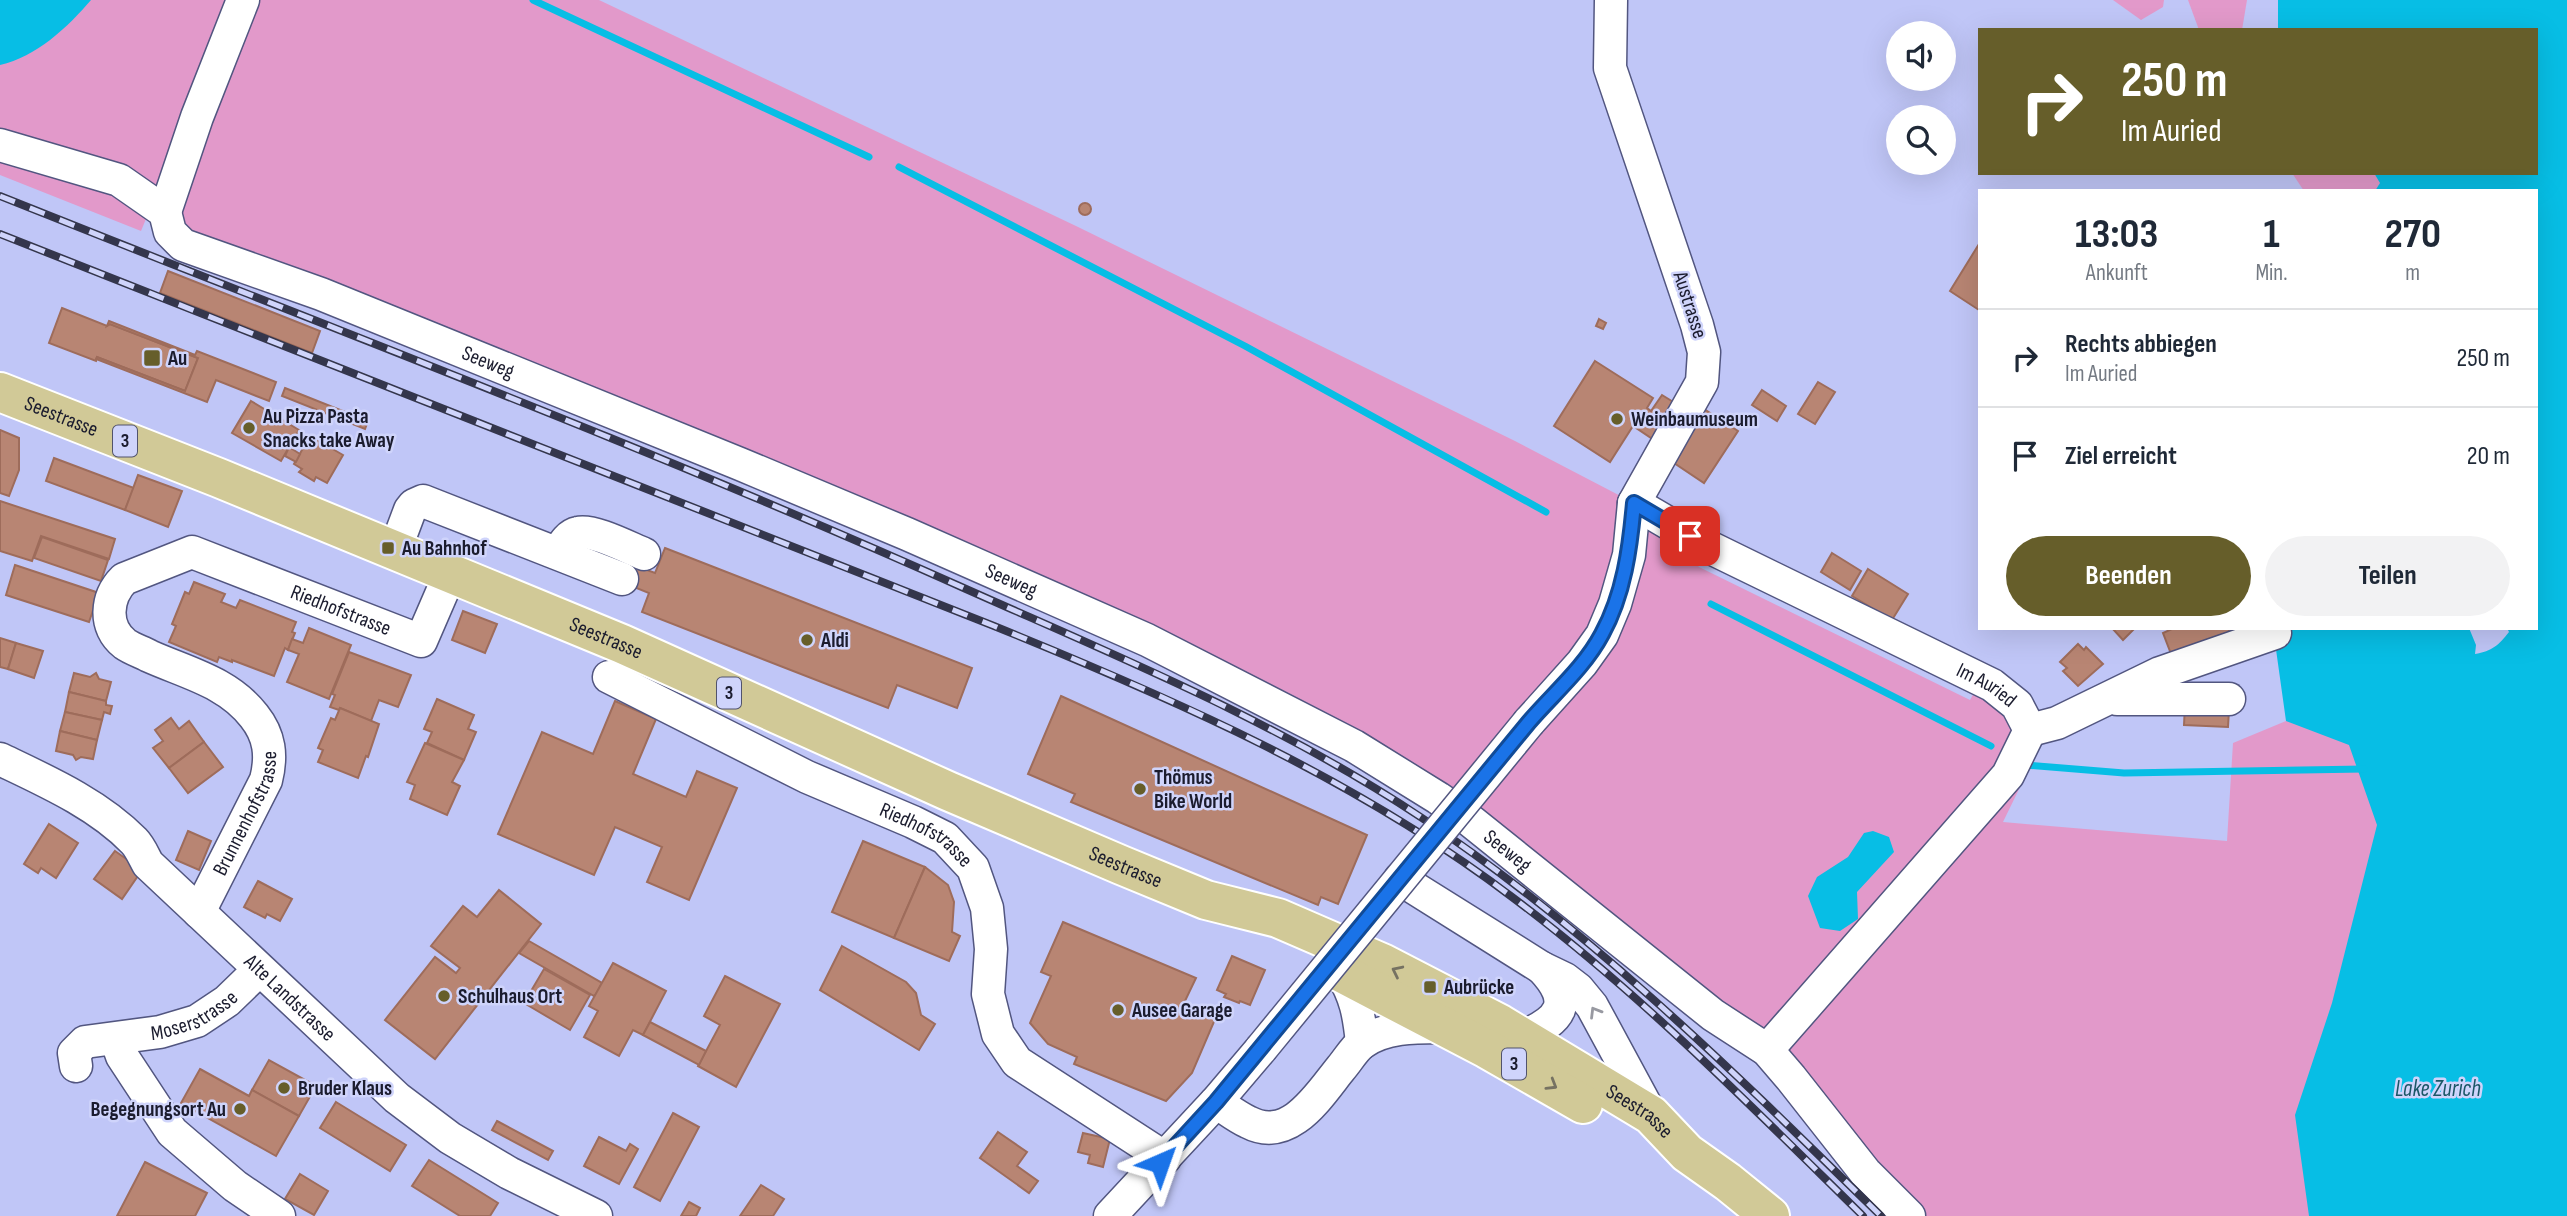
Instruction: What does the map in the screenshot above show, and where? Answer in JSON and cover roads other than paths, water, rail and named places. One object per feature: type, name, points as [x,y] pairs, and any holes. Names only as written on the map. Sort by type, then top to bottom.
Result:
[{"type":"main road","name":"Seestrasse","points":[[0,392],[622,644],[948,791],[1206,901],[1269,940],[1341,972],[1544,1080],[1636,1137],[1662,1148],[1687,1153]]},
{"type":"main road","name":"Seestrasse","points":[[1206,901],[1278,918],[1418,981],[1522,1037],[1651,1115],[1687,1153],[1770,1216]]},
{"type":"street","points":[[165,212],[197,117],[243,0]]},
{"type":"street","name":"Austrasse","points":[[1117,1214],[1261,1049],[1529,722],[1582,663],[1602,635],[1615,604],[1629,555],[1634,503],[1702,382],[1704,352],[1610,68],[1611,0]]},
{"type":"street","name":"Seeweg","points":[[0,145],[118,180],[165,212],[170,232],[183,245],[321,294],[907,534],[1147,640],[1354,746],[1457,811],[1713,1014],[1766,1050],[1865,1172],[1909,1216]]},
{"type":"street","points":[[395,550],[410,510],[418,501],[423,501],[622,579]]},
{"type":"street","name":"Im Auried","points":[[1634,503],[1709,547],[1992,685],[2017,705],[2030,730],[2008,775],[1766,1050]]},
{"type":"street","points":[[558,553],[567,539],[578,533],[592,534],[644,554]]},
{"type":"street","name":"Riedhofstrasse","points":[[192,552],[421,642],[450,574]]},
{"type":"street","name":"Brunnenhofstrasse","points":[[192,552],[124,579],[116,587],[108,606],[110,624],[124,644],[222,686],[244,703],[263,727],[270,751],[266,780],[199,912]]},
{"type":"street","points":[[2030,730],[2057,723],[2160,673],[2275,633]]},
{"type":"street","name":"Riedhofstrasse","points":[[609,677],[807,777],[945,838],[973,868],[987,908],[991,949],[988,995],[998,1034],[1017,1062],[1165,1158]]},
{"type":"street","points":[[2109,699],[2229,699]]},
{"type":"street","name":"Alte Landstrasse","points":[[0,759],[99,812],[136,842],[148,864],[397,1098],[450,1138],[509,1172],[596,1216]]},
{"type":"street","points":[[1400,879],[1578,989],[1592,1006],[1651,1115]]},
{"type":"street","points":[[1522,1037],[1555,1018],[1561,1007],[1559,992],[1542,968]]},
{"type":"street","name":"Moserstrasse","points":[[76,1066],[74,1054],[85,1042],[160,1032],[197,1021],[227,1000],[259,970]]},
{"type":"street","points":[[1341,972],[1352,991],[1358,1011],[1362,1043]]},
{"type":"street","points":[[1216,1102],[1250,1124],[1263,1127],[1285,1125],[1308,1107],[1362,1043],[1395,1029],[1446,1027]]},
{"type":"street","points":[[116,1038],[121,1056],[172,1132],[235,1186],[279,1216]]},
{"type":"water","points":[[0,0],[91,0],[39,48],[0,65]]},
{"type":"water","name":"Lake Zurich","points":[[2278,0],[2567,0],[2567,1216],[2309,1216],[2295,1115],[2332,1003],[2377,825],[2349,745],[2286,721],[2273,630],[2470,630],[2476,645],[2475,654],[2498,644],[2508,630],[2538,630],[2538,189],[2376,189],[2380,183],[2375,175],[2538,175],[2538,28],[2278,28]]},
{"type":"water","points":[[1873,831],[1889,837],[1894,852],[1857,892],[1858,919],[1840,931],[1820,928],[1808,896],[1817,877],[1848,857],[1864,833]]},
{"type":"waterway","points":[[533,0],[869,157]]},
{"type":"waterway","points":[[899,167],[1245,346],[1546,512]]},
{"type":"waterway","points":[[1711,604],[1991,746]]},
{"type":"waterway","points":[[2025,765],[2124,773],[2364,769]]},
{"type":"railway","points":[[0,196],[727,486],[1141,667],[1313,752],[1422,818],[1485,862],[1604,956],[1717,1057],[1881,1216]]},
{"type":"railway","points":[[0,234],[994,626],[1196,712],[1327,778],[1452,854],[1559,933],[1693,1050],[1863,1216]]},
{"type":"place","name":"Au","points":[[152,358]]},
{"type":"place","name":"Weinbaumuseum","points":[[1617,419]]},
{"type":"place","name":"Au Pizza Pasta Snacks take Away","points":[[249,428]]},
{"type":"place","name":"Au Bahnhof","points":[[388,548]]},
{"type":"place","name":"Aldi","points":[[807,640]]},
{"type":"place","name":"Thömus Bike World","points":[[1140,789]]},
{"type":"place","name":"Aubrücke","points":[[1430,987]]},
{"type":"place","name":"Schulhaus Ort","points":[[444,996]]},
{"type":"place","name":"Ausee Garage","points":[[1118,1010]]},
{"type":"place","name":"Bruder Klaus","points":[[284,1088]]},
{"type":"place","name":"Begegnungsort Au","points":[[240,1109]]}]
